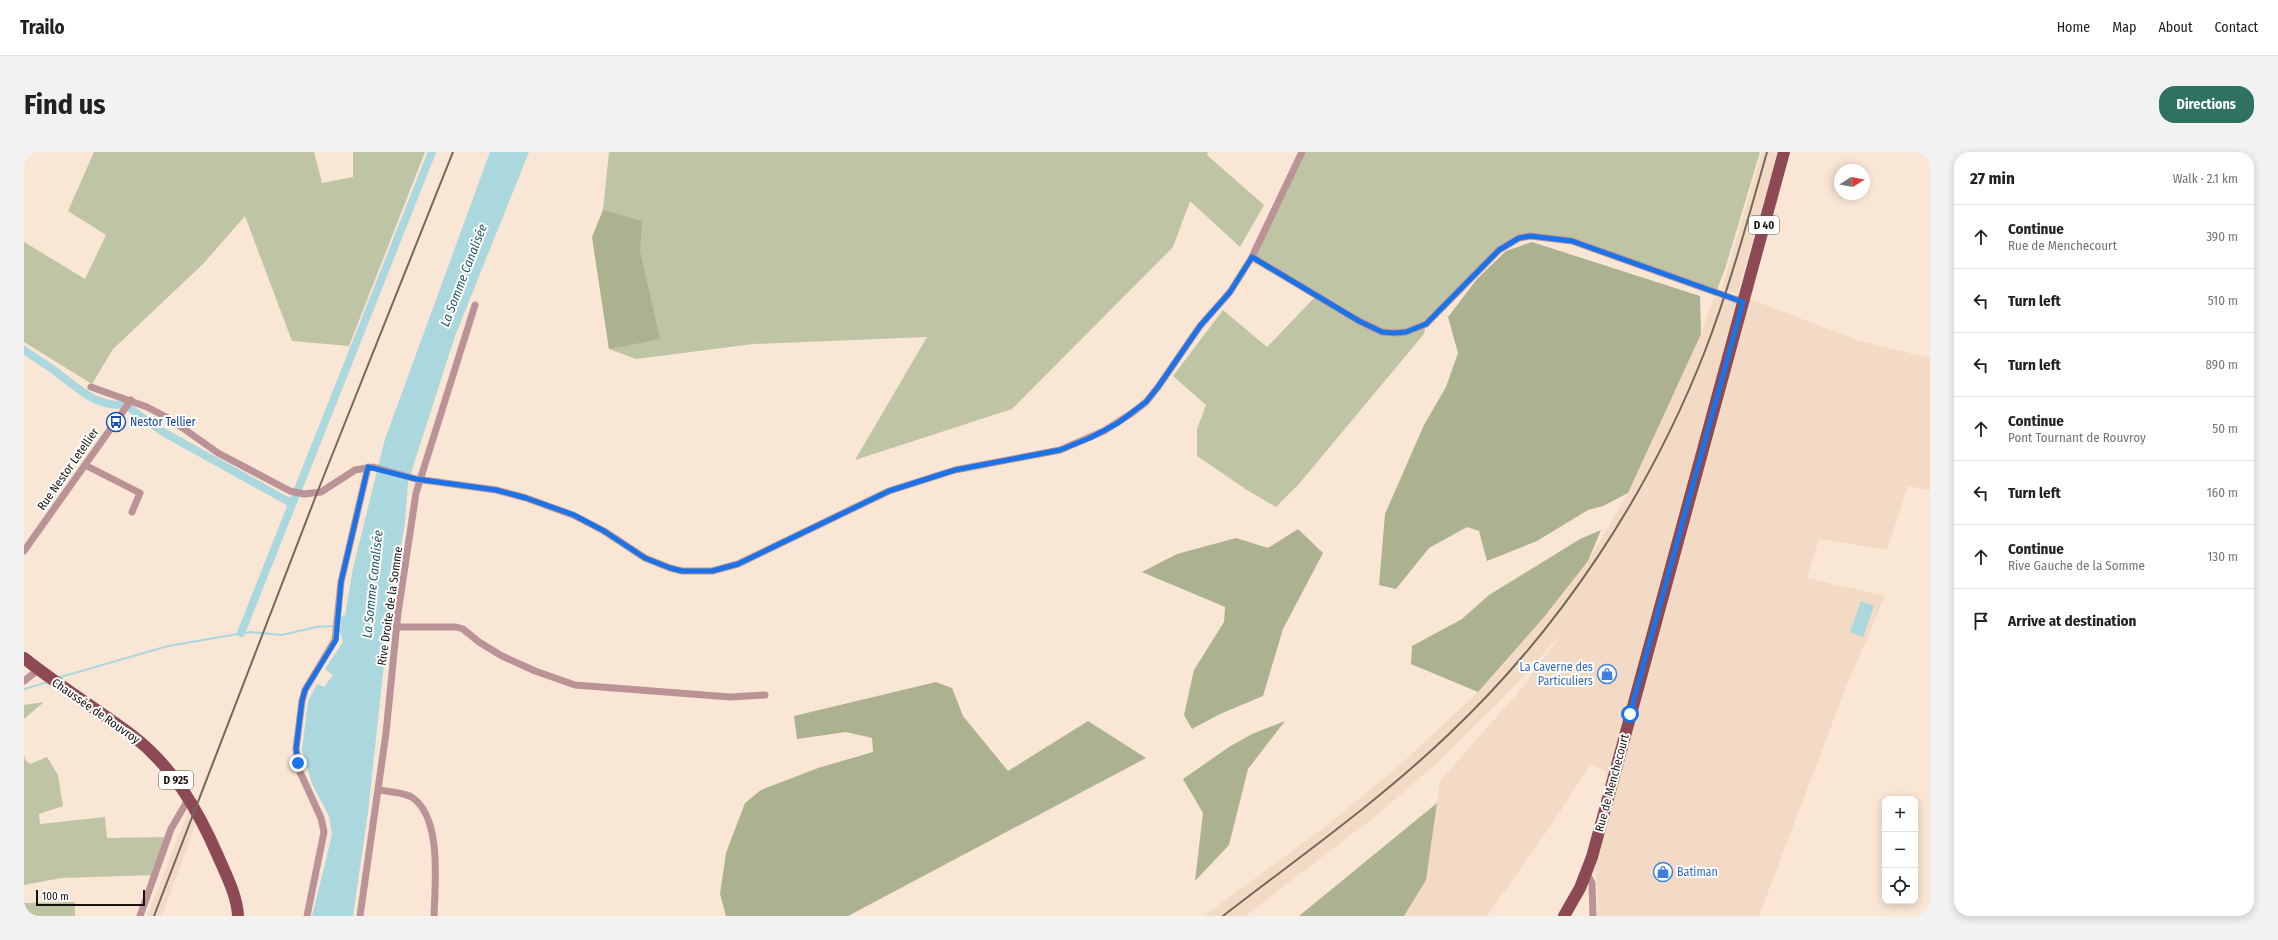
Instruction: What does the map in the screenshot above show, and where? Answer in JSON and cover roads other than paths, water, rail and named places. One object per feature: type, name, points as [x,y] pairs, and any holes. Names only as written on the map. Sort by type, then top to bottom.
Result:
[{"type":"main road","name":"D 40","points":[[1744,300],[1784,152]]},
{"type":"main road","name":"Rue de Menchecourt","points":[[1564,916],[1587,874],[1744,300]]},
{"type":"main road","name":"Chaussée de Rouvroy","points":[[24,658],[59,686],[140,742],[163,764],[189,798],[206,830],[233,892],[238,916]]},
{"type":"street","points":[[91,387],[131,400],[170,419],[218,453],[290,491],[301,494],[321,492],[351,472],[370,467],[418,479],[511,493],[567,512],[604,531],[660,565],[682,571],[712,571],[727,568],[910,483],[978,465],[1060,450],[1090,438],[1118,423],[1146,402],[1200,326],[1230,292],[1252,257],[1302,152]]},
{"type":"street","points":[[1252,257],[1359,321],[1382,332],[1406,332],[1426,324],[1499,250],[1519,238],[1530,236],[1572,241],[1744,300]]},
{"type":"street","name":"Rive Droite de la Somme","points":[[360,916],[386,734],[396,628],[418,479],[475,305]]},
{"type":"street","name":"Rue Nestor Letellier","points":[[24,551],[131,400]]},
{"type":"street","points":[[85,465],[140,493],[132,512]]},
{"type":"street","points":[[307,916],[324,825],[300,772],[296,749],[302,701],[305,690],[336,640],[341,582],[370,467]]},
{"type":"street","points":[[396,628],[456,627],[463,629],[479,642],[502,656],[535,671],[575,684],[730,697],[765,695]]},
{"type":"street","points":[[24,681],[43,673]]},
{"type":"street","points":[[378,789],[412,796],[420,804],[427,817],[433,839],[436,870],[434,916]]},
{"type":"street","points":[[140,916],[171,829],[189,798]]},
{"type":"street","points":[[1587,874],[1592,883],[1593,916]]},
{"type":"street","points":[[1581,887],[1587,890],[1592,899]]},
{"type":"water","name":"La Somme Canalisée","points":[[490,152],[529,152],[455,336],[408,482],[405,523],[390,609],[368,812],[353,916],[312,916],[332,835],[329,816],[312,784],[302,750],[308,701],[317,684],[324,687],[333,675],[325,669],[343,642],[340,632],[341,617],[345,615],[353,568],[385,439]]},
{"type":"water","points":[[1861,601],[1874,606],[1863,637],[1850,632]]},
{"type":"waterway","points":[[241,633],[432,152]]},
{"type":"waterway","points":[[24,350],[94,399],[102,402],[122,405]]},
{"type":"waterway","points":[[132,410],[163,432],[291,503]]},
{"type":"waterway","points":[[57,678],[168,646],[250,632],[282,635],[316,627],[336,626]]},
{"type":"waterway","points":[[24,689],[48,682]]},
{"type":"railway","points":[[154,916],[317,493],[453,152]]},
{"type":"railway","points":[[1223,916],[1338,828],[1422,759],[1490,693],[1528,650],[1564,604],[1598,556],[1629,507],[1683,404],[1723,302],[1767,152]]},
{"type":"place","name":"Nestor Tellier","points":[[116,422]]},
{"type":"place","name":"La Caverne des Particuliers","points":[[1607,674]]},
{"type":"place","name":"Batiman","points":[[1663,872]]}]
